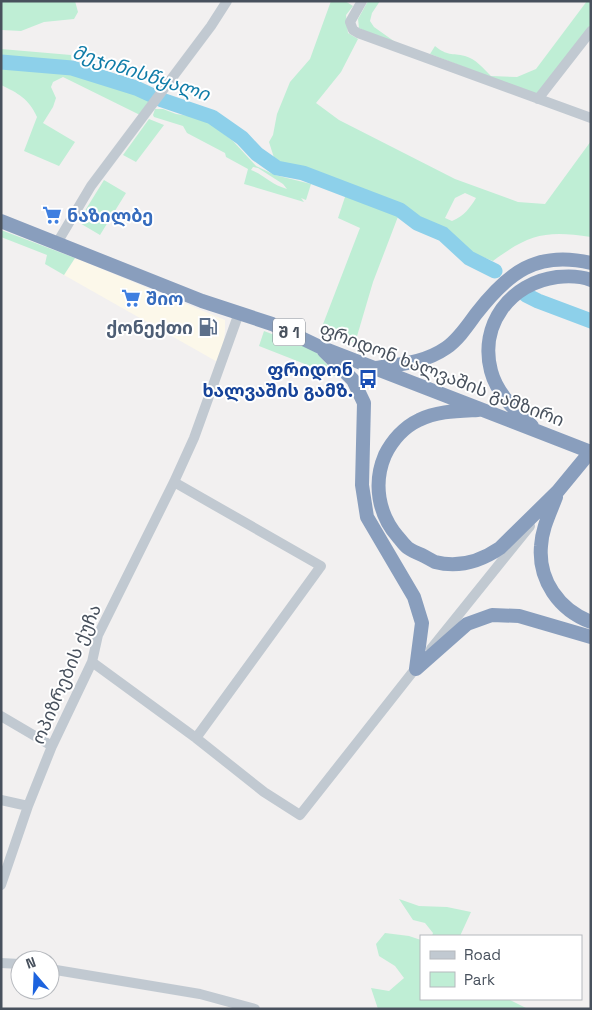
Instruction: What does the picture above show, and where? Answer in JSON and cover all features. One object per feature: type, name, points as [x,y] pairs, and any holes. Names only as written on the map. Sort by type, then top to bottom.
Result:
[{"type":"highway","name":"ფრიდონ ხალვაშის გამზირი","points":[[1,221],[202,302],[272,324],[320,347],[591,452]]},
{"type":"highway","points":[[374,368],[413,363],[432,357],[448,347],[493,292],[511,276],[527,267],[546,261],[568,260],[591,263]]},
{"type":"highway","points":[[536,430],[504,397],[493,378],[488,344],[493,325],[500,310],[514,296],[528,286],[547,279],[566,276],[591,280]]},
{"type":"highway","points":[[320,347],[353,380],[364,402],[362,485],[367,517],[414,597],[422,623],[416,668]]},
{"type":"highway","points":[[484,410],[454,411],[435,414],[418,420],[405,430],[388,450],[380,471],[378,483],[380,505],[389,527],[408,548],[434,561],[458,563],[479,559],[500,548],[558,492],[591,452]]},
{"type":"highway","points":[[558,492],[546,521],[541,544],[544,573],[552,591],[562,604],[581,618],[591,622]]},
{"type":"highway","points":[[416,668],[467,624],[492,615],[519,616],[591,637]]},
{"type":"street","points":[[57,243],[91,186],[211,26],[227,1]]},
{"type":"street","points":[[362,1],[350,22],[353,30],[358,33],[591,118]]},
{"type":"street","points":[[538,99],[591,31]]},
{"type":"street","name":"ოპიზრების ქუჩა","points":[[1,886],[28,806],[52,746],[92,662],[98,635],[194,438],[239,313]]},
{"type":"street","points":[[174,482],[321,566],[196,738]]},
{"type":"street","points":[[92,662],[196,738],[264,792],[300,815],[558,492]]},
{"type":"street","points":[[1,716],[52,746]]},
{"type":"street","points":[[1,800],[28,806]]},
{"type":"street","points":[[60,971],[200,994],[255,1009]]},
{"type":"shaded area","points":[[75,258],[225,320],[221,364],[64,275]]},
{"type":"green space","points":[[1,1],[75,1],[78,12],[74,19],[44,22],[21,31],[2,30]]},
{"type":"green space","points":[[331,1],[345,1],[353,6],[346,15],[348,33],[358,39],[341,72],[316,103],[339,120],[455,179],[518,202],[545,204],[591,141],[591,237],[562,234],[539,236],[517,245],[493,261],[467,251],[446,229],[429,223],[412,212],[312,173],[276,164],[269,142],[273,135],[277,114],[290,82],[310,59]],"holes":[[[465,193],[476,198],[460,217],[452,221],[445,218],[455,198]]]},
{"type":"green space","points":[[368,1],[380,1],[372,13],[370,21],[374,27],[398,44],[386,41],[359,28],[358,19]]},
{"type":"green space","points":[[587,1],[591,1],[591,25],[537,95],[430,54],[435,46],[446,53],[473,59],[491,76],[517,77],[536,69]]},
{"type":"green space","points":[[1,49],[71,55],[72,68],[70,71],[150,100],[140,115],[63,77],[53,82],[51,87],[56,98],[43,123],[75,142],[59,166],[24,151],[37,117],[22,97],[1,85]]},
{"type":"green space","points":[[155,109],[163,109],[176,114],[203,118],[233,141],[256,166],[275,175],[311,184],[306,200],[301,198],[304,202],[244,184],[248,169],[226,157],[225,153],[187,133],[183,126],[154,117]],"holes":[[[253,167],[258,168],[283,184],[287,189],[251,170]]]},
{"type":"green space","points":[[149,119],[164,125],[136,162],[123,155]]},
{"type":"green space","points":[[104,180],[126,193],[100,235],[78,222]]},
{"type":"green space","points":[[346,194],[366,199],[399,214],[373,282],[355,343],[320,332],[360,228],[338,218]]},
{"type":"green space","points":[[1,230],[75,258],[64,275],[45,264],[47,255],[1,237]]},
{"type":"green space","points":[[264,331],[314,350],[338,377],[259,346]]},
{"type":"green space","points":[[399,899],[419,906],[447,907],[471,912],[460,935],[432,935],[433,933],[425,923],[413,920]]},
{"type":"green space","points":[[385,933],[409,936],[420,940],[420,1000],[510,1000],[528,1009],[378,1009],[371,988],[389,991],[404,978],[395,966],[379,956],[376,944]]},
{"type":"waterway","name":"მეჯინისწყალი","points":[[1,62],[72,68],[136,88],[162,100],[212,117],[242,138],[257,154],[277,168],[303,173],[400,210],[417,223],[443,234],[469,258],[495,271]]},
{"type":"waterway","name":"მეჯინისწყალი","points":[[526,295],[591,321]]},
{"type":"waterway","name":"მეჯინისწყალი","points":[[581,318],[591,317]]},
{"type":"place","name":"ნაზილბე","points":[[52,215]]},
{"type":"place","name":"შიო","points":[[131,298]]},
{"type":"place","name":"ქონექთი","points":[[208,327]]},
{"type":"place","name":"ფრიდონ ხალვაშის გამზ.","points":[[368,379]]}]
